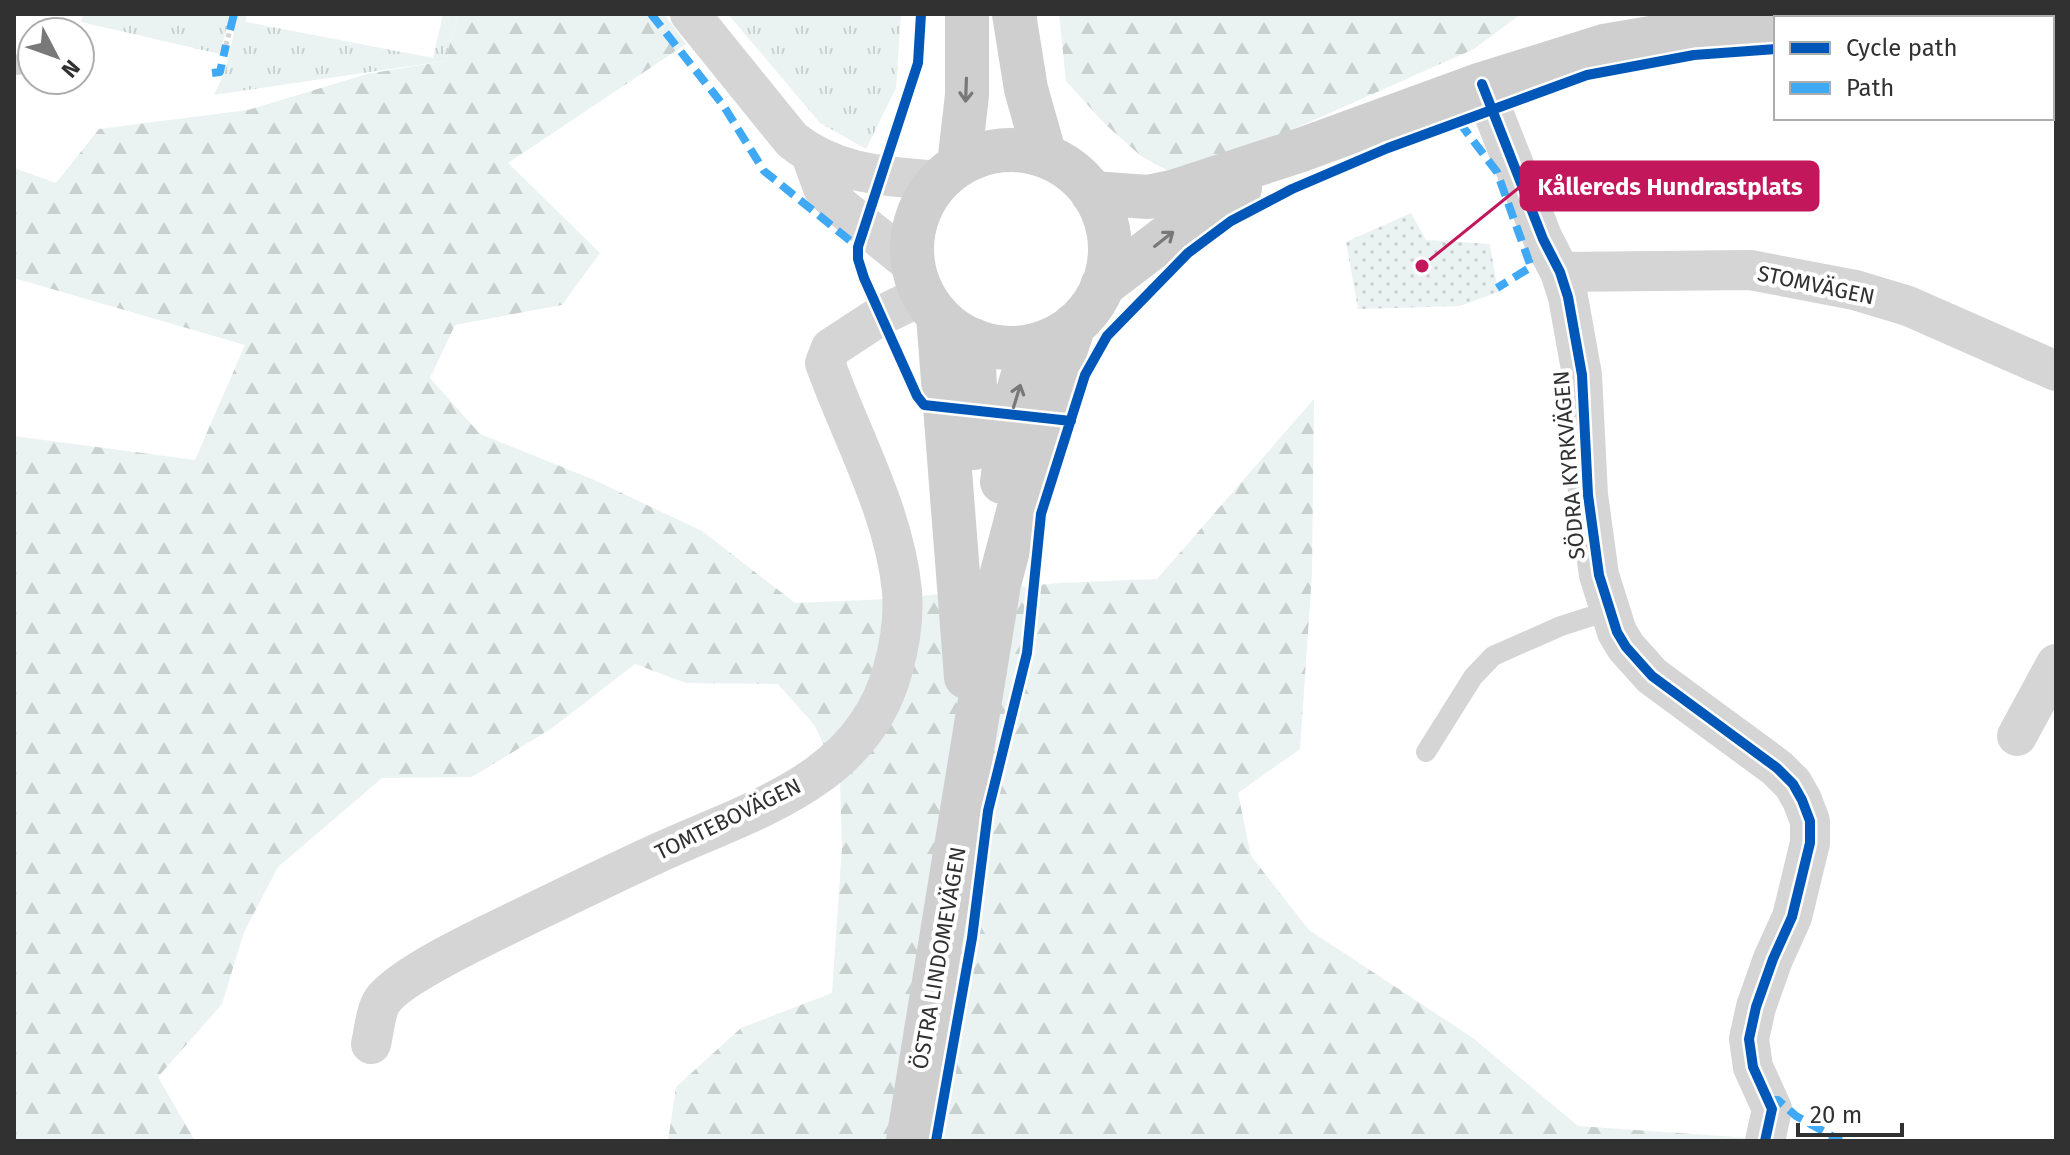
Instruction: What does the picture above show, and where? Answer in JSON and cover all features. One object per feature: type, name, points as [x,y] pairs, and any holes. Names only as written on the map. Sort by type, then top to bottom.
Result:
[{"type":"street","points":[[690,14],[792,140],[811,155],[844,168],[883,175],[949,173]]},
{"type":"street","points":[[949,173],[967,95],[967,14]]},
{"type":"street","points":[[1014,14],[1026,89],[1045,156]]},
{"type":"street","points":[[1870,16],[1909,14]]},
{"type":"street","points":[[1092,193],[1148,197],[1176,191],[1301,150],[1482,84],[1604,46],[1745,22],[1774,21]]},
{"type":"street","name":"SÖDRA KYRKVÄGEN","points":[[1482,84],[1543,239],[1560,272],[1577,336],[1588,495],[1599,575],[1617,632],[1652,676],[1777,768],[1793,784],[1810,821],[1810,843],[1803,880],[1792,917],[1756,1007],[1749,1039],[1753,1067],[1772,1109],[1765,1141]]},
{"type":"street","points":[[1102,286],[1186,222],[1301,150]]},
{"type":"street","points":[[811,155],[823,188],[937,304],[1011,348],[1031,346],[1054,338],[1074,325],[1090,307],[1102,286],[1109,262],[1109,238],[1104,214],[1092,193],[1079,177],[1045,156],[1023,151],[979,155],[949,173],[925,199],[916,220],[912,242],[937,304]]},
{"type":"street","name":"STOMVÄGEN","points":[[1560,272],[1750,270],[1855,290],[1921,311],[2056,371]]},
{"type":"street","name":"ÖSTRA LINDOMEVÄGEN","points":[[937,304],[964,626],[969,776]]},
{"type":"street","name":"TOMTEBOVÄGEN","points":[[371,1044],[381,1003],[402,983],[465,946],[655,854],[763,806],[824,772],[867,730],[888,690],[900,644],[902,593],[890,529],[825,363],[831,348],[880,316],[937,304]]},
{"type":"street","name":"ÖSTRA LINDOMEVÄGEN","points":[[908,1141],[999,584],[1043,418],[1074,325]]},
{"type":"street","name":"ÖSTRA LINDOMEVÄGEN","points":[[999,584],[1004,459],[1011,416],[1031,346]]},
{"type":"street","points":[[2017,736],[2056,664]]},
{"type":"lane","points":[[1426,752],[1473,677],[1493,656],[1561,626],[1608,611]]},
{"type":"path","points":[[226,45],[230,30]]},
{"type":"green space","points":[[230,14],[220,54],[96,25],[96,16],[82,16]]},
{"type":"green space","points":[[238,14],[246,14],[246,22],[433,58],[443,14],[458,14],[445,61],[214,95],[225,72]]},
{"type":"green space","points":[[458,14],[664,14],[686,44],[508,163],[600,253],[562,305],[455,325],[430,378],[480,434],[592,479],[702,531],[795,603],[888,599],[1060,583],[1157,579],[1314,399],[1312,574],[1300,749],[1238,793],[1251,856],[1309,930],[1473,1038],[1578,1126],[1793,1141],[668,1141],[676,1087],[741,1028],[832,993],[842,847],[840,781],[815,726],[778,684],[686,683],[635,664],[552,728],[472,777],[382,778],[278,867],[244,932],[222,1004],[158,1077],[195,1141],[14,1141],[14,436],[195,460],[245,345],[14,278],[14,168],[56,183],[99,129],[248,110],[367,74],[445,61]]},
{"type":"green space","points":[[728,14],[901,14],[896,88],[866,149],[820,123]]},
{"type":"green space","points":[[1059,14],[1521,14],[1474,49],[1251,148],[1174,174],[1141,156],[1105,124],[1066,81]]},
{"type":"green space","points":[[1411,213],[1426,240],[1490,244],[1498,292],[1460,306],[1358,309],[1346,242]]},
{"type":"marked path","points":[[230,30],[234,14]]},
{"type":"marked path","points":[[651,14],[723,105],[764,171],[858,247]]},
{"type":"marked path","points":[[212,73],[220,72],[226,45]]},
{"type":"marked path","points":[[1459,122],[1497,172],[1531,267],[1497,288]]},
{"type":"marked path","points":[[1769,1100],[1778,1100],[1796,1116],[1841,1141]]},
{"type":"cycle path","points":[[921,14],[918,63],[858,247],[864,278],[917,396],[924,405],[1071,421]]},
{"type":"cycle path","points":[[936,1141],[972,938],[988,811],[1027,653],[1041,514],[1085,375],[1107,336],[1188,253],[1231,221],[1292,189],[1388,148],[1587,75],[1694,55],[1774,49]]},
{"type":"cycle path","points":[[1482,84],[1568,297],[1582,375],[1588,495],[1599,575],[1617,632],[1652,676],[1777,768],[1793,784],[1810,821],[1810,843],[1792,917],[1756,1007],[1749,1039],[1753,1067],[1772,1109],[1765,1141]]},
{"type":"place","name":"Kållereds Hundrastplats","points":[[1422,266]]}]
